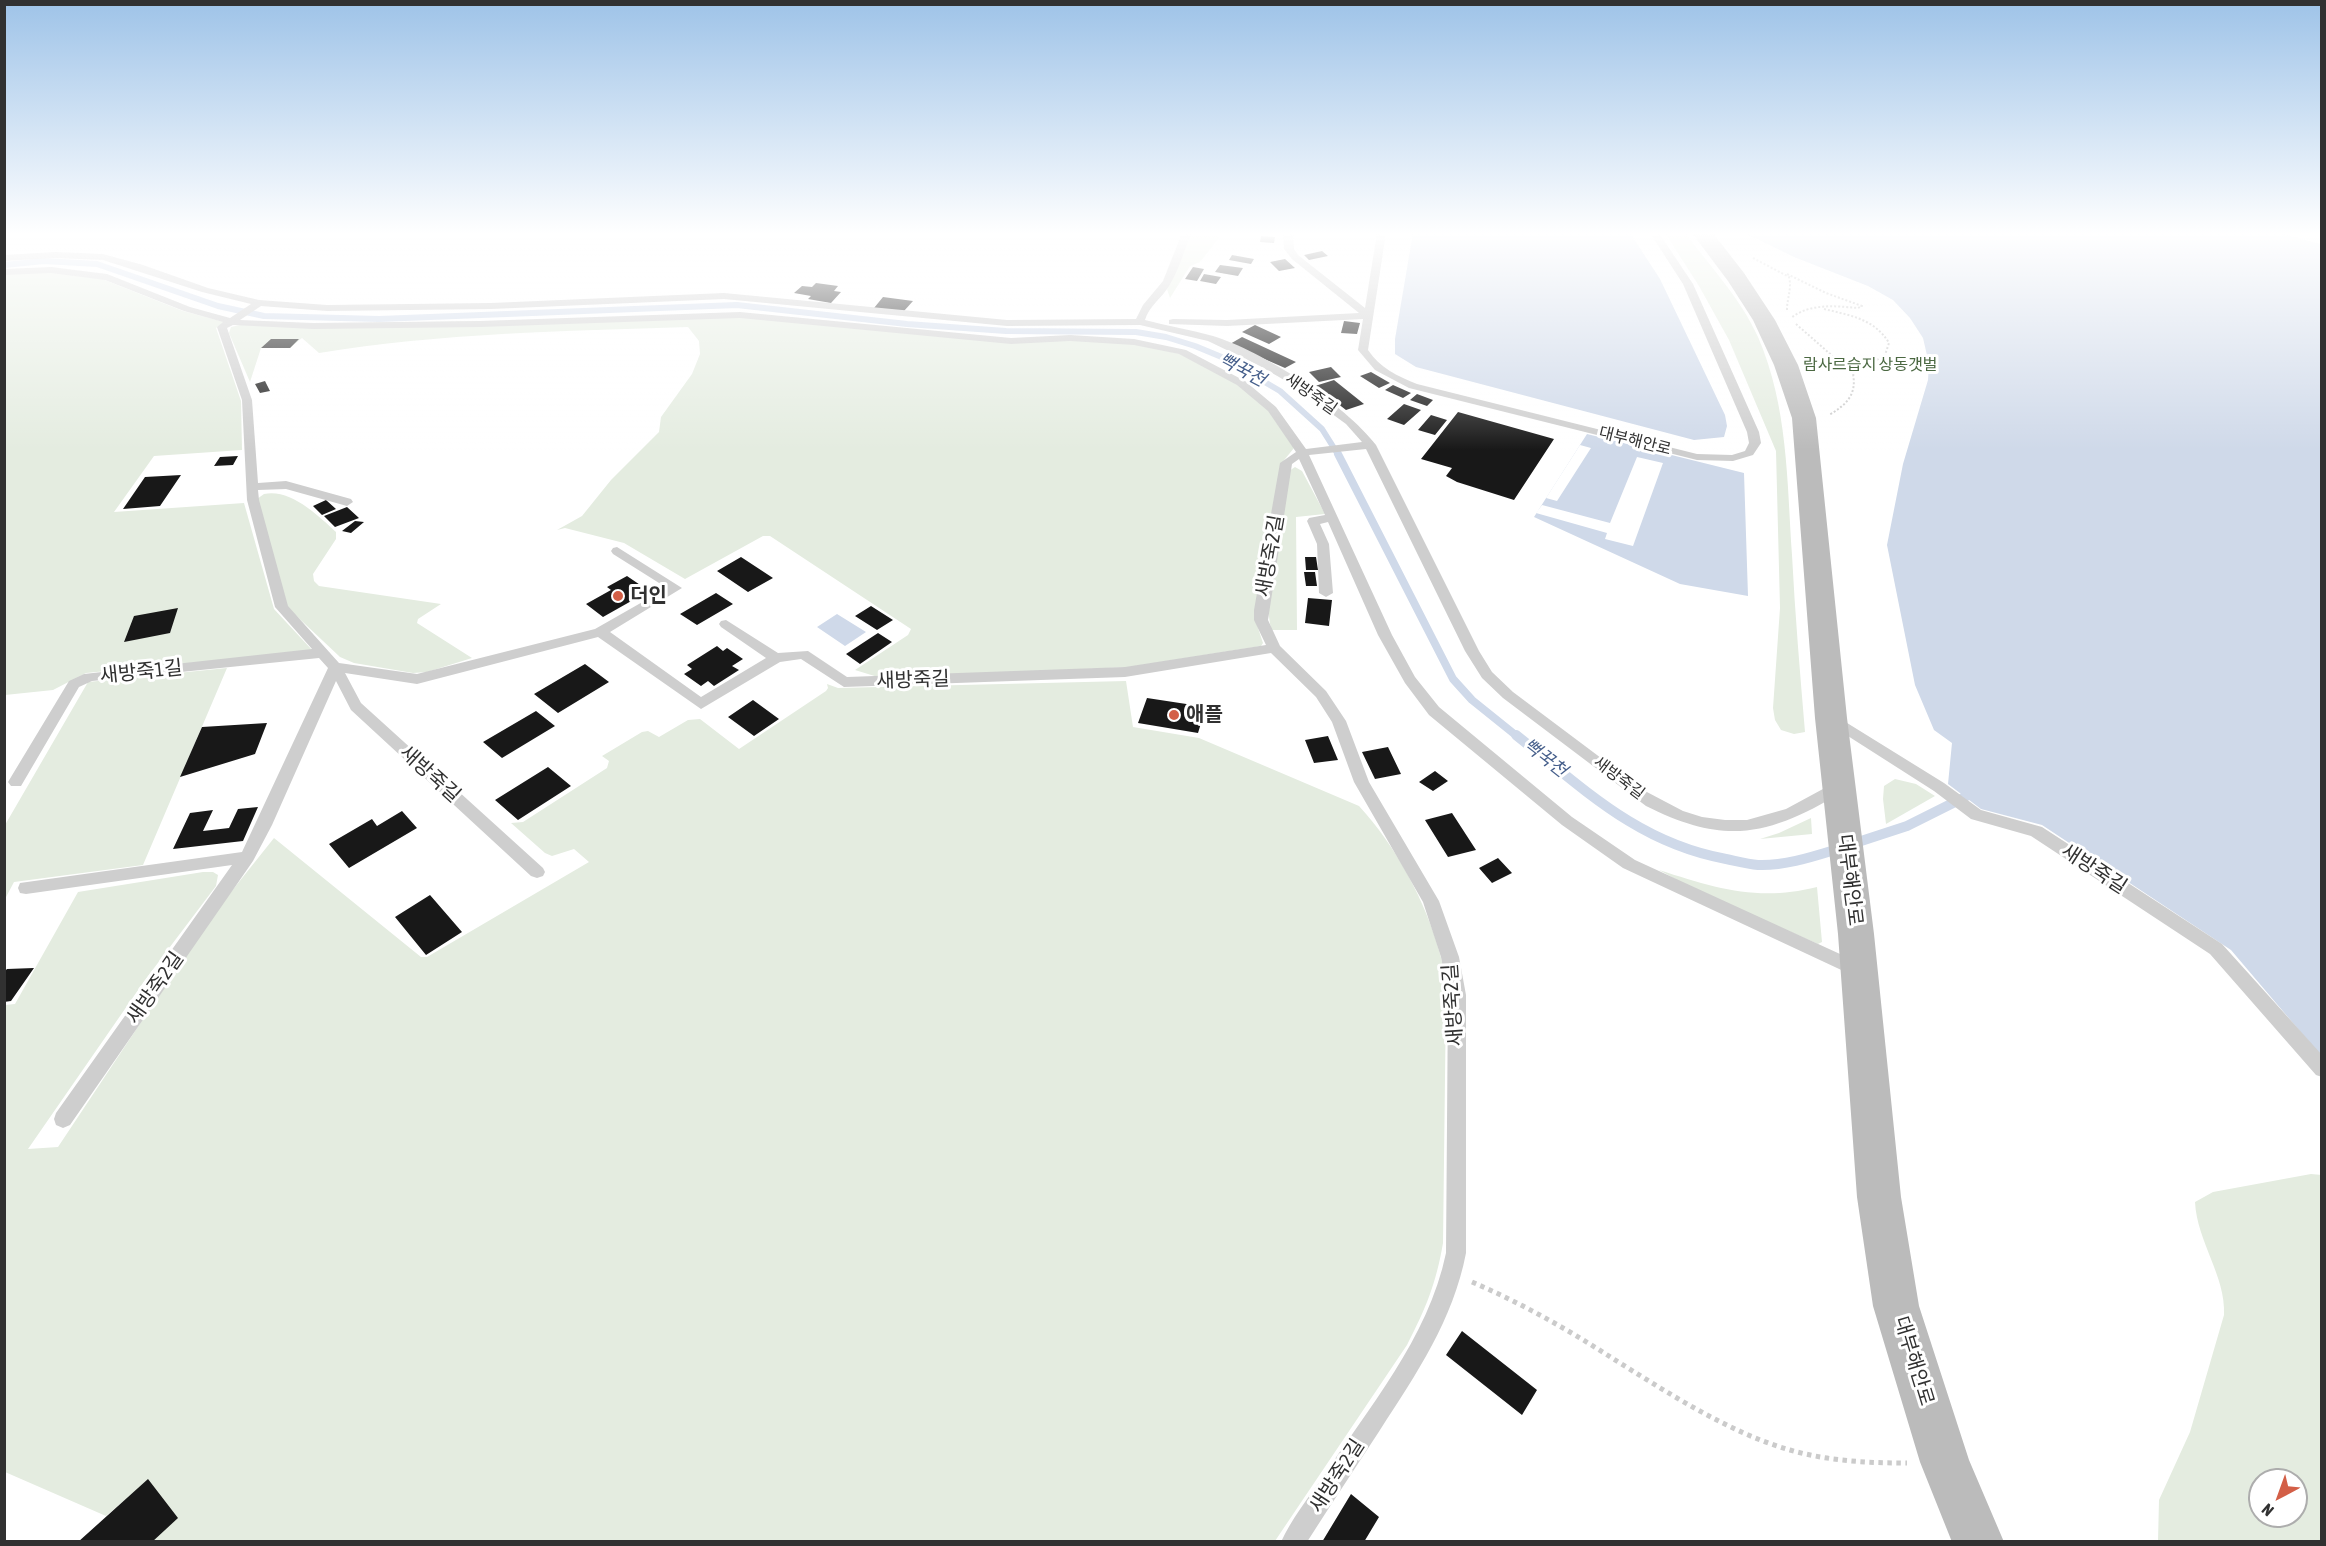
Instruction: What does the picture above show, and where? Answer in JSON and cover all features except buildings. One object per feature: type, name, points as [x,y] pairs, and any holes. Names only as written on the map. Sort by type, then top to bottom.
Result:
[{"type":"street","name":"대부해안로","points":[[1757,305],[1773,333],[1794,382],[1804,418],[1831,718],[1857,952],[1879,1197],[1896,1306],[1945,1462],[1978,1542]]},
{"type":"lane","name":"새방죽길","points":[[177,305],[232,320],[313,326],[468,324],[740,315],[1011,341],[1070,338],[1134,342],[1182,352],[1241,383],[1272,409],[1305,452],[1385,635],[1410,680],[1434,711],[1567,821],[1629,864],[1732,914],[1857,952]]},
{"type":"lane","points":[[232,320],[256,305]]},
{"type":"lane","name":"새방죽길","points":[[288,305],[327,308],[511,305]]},
{"type":"lane","name":"새방죽길","points":[[820,305],[1007,323],[1140,322],[1211,339],[1284,375],[1350,422],[1487,675],[1508,695],[1649,801],[1705,824],[1745,827],[1791,815],[1840,798]]},
{"type":"lane","points":[[1148,305],[1140,322],[1227,323],[1368,316]]},
{"type":"lane","points":[[1355,305],[1368,316]]},
{"type":"lane","name":"대부해안로","points":[[1370,305],[1363,350],[1369,360],[1380,370],[1413,386],[1697,457],[1733,458],[1749,453],[1755,443],[1753,432],[1697,305]]},
{"type":"lane","name":"새방죽길","points":[[232,320],[222,327],[247,400],[253,500],[282,607],[334,667],[356,706],[537,872]]},
{"type":"lane","points":[[1305,452],[1364,446]]},
{"type":"lane","name":"새방죽2길","points":[[1293,1542],[1414,1359],[1439,1316],[1453,1274],[1456,1253],[1457,995],[1450,957],[1431,901],[1362,782],[1340,721],[1321,694],[1274,648],[1262,621],[1261,610],[1286,464],[1290,457],[1305,452]]},
{"type":"lane","points":[[252,487],[286,485],[347,502]]},
{"type":"lane","points":[[1326,592],[1323,544],[1313,521],[1332,518]]},
{"type":"lane","points":[[334,667],[417,679],[600,632],[676,588],[617,551]]},
{"type":"lane","points":[[726,624],[776,658]]},
{"type":"lane","name":"새방죽길","points":[[600,632],[701,704],[776,658],[803,654],[844,682],[1125,672],[1274,648]]},
{"type":"lane","name":"새방죽1길","points":[[16,782],[74,684],[89,677],[322,653]]},
{"type":"lane","name":"새방죽2길","points":[[63,1119],[247,857],[264,825],[334,667]]},
{"type":"lane","name":"새방죽길","points":[[1831,718],[1939,787],[1976,815],[2036,831],[2216,949],[2322,1069]]},
{"type":"lane","points":[[26,888],[247,857]]},
{"type":"path","points":[[1786,305],[1791,318],[1807,336],[1853,375],[1856,390],[1852,398],[1836,411],[1823,417]]},
{"type":"path","points":[[1791,318],[1801,311],[1818,308],[1858,308],[1862,306],[1860,305]]},
{"type":"path","points":[[1818,308],[1866,321],[1886,336],[1889,343],[1885,356],[1853,375]]},
{"type":"path","points":[[1453,1274],[1539,1313],[1648,1382],[1717,1420],[1788,1450],[1855,1464],[1913,1463]]},
{"type":"shaded area","points":[[4,305],[168,305],[224,322],[216,328],[241,401],[242,450],[154,456],[114,512],[244,503],[274,609],[313,651],[86,673],[53,690],[5,695]]},
{"type":"shaded area","points":[[1710,305],[1740,305],[1743,309],[1758,337],[1768,363],[1781,417],[1805,732],[1794,734],[1781,730],[1775,720],[1773,708],[1780,608],[1776,451],[1729,340]]},
{"type":"shaded area","points":[[739,317],[1013,343],[1071,340],[1132,343],[1180,354],[1237,384],[1268,410],[1294,448],[1281,464],[1256,622],[1263,643],[1261,646],[1129,667],[881,678],[855,670],[908,635],[911,629],[770,536],[763,536],[685,579],[624,543],[565,528],[557,530],[582,516],[611,480],[659,432],[661,417],[692,374],[700,354],[699,341],[688,327],[457,337],[319,353],[302,338],[290,348],[261,348],[250,382],[229,333],[231,327],[240,325]]},
{"type":"shaded area","points":[[1295,467],[1302,471],[1325,514],[1296,517],[1297,630],[1271,630],[1268,610],[1289,471]]},
{"type":"shaded area","points":[[274,493],[294,499],[313,511],[336,532],[336,539],[313,574],[314,581],[319,586],[441,604],[418,619],[417,623],[472,658],[427,672],[413,673],[354,663],[340,657],[288,608],[257,499],[264,494]]},
{"type":"shaded area","points":[[227,668],[143,865],[14,882],[5,899],[5,825],[88,682]]},
{"type":"shaded area","points":[[1126,681],[1133,727],[1199,738],[1359,806],[1397,857],[1418,895],[1434,934],[1442,964],[1446,995],[1443,1243],[1434,1284],[1407,1345],[1275,1541],[152,1541],[148,1480],[106,1516],[5,1472],[5,1005],[15,1004],[78,892],[203,872],[213,872],[218,875],[216,886],[145,980],[28,1149],[58,1147],[211,917],[274,838],[421,957],[427,957],[589,862],[574,849],[552,856],[545,853],[511,823],[523,822],[607,768],[609,761],[602,756],[642,732],[648,731],[659,737],[688,720],[700,719],[739,749],[826,691],[827,684],[838,688]]},
{"type":"shaded area","points":[[1895,779],[1916,784],[1935,796],[1886,824],[1884,786]]},
{"type":"shaded area","points":[[1811,818],[1812,834],[1760,839],[1779,833]]},
{"type":"shaded area","points":[[1659,870],[1737,891],[1775,893],[1817,887],[1822,942],[1818,944],[1692,888]]},
{"type":"shaded area","points":[[2311,1174],[2322,1175],[2321,1541],[2158,1541],[2159,1500],[2190,1432],[2224,1315],[2221,1287],[2201,1231],[2195,1202],[2213,1192]]},
{"type":"water","points":[[1401,305],[1672,305],[1725,415],[1727,426],[1724,437],[1694,440],[1416,367],[1395,354]]},
{"type":"water","points":[[1898,305],[2321,305],[2321,1056],[2231,950],[2042,825],[1981,809],[1948,784],[1952,743],[1934,730],[1915,685],[1887,545],[1903,464],[1928,380],[1929,364],[1923,338],[1910,318]]},
{"type":"water","points":[[1587,434],[1744,473],[1748,596],[1680,584],[1534,517]]},
{"type":"water","points":[[837,614],[866,632],[845,646],[817,627]]},
{"type":"pier","points":[[1580,445],[1591,448],[1557,501],[1546,498]]},
{"type":"pier","points":[[1637,457],[1663,463],[1633,546],[1605,539],[1607,533],[1536,513],[1542,505],[1610,523]]},
{"type":"waterway","name":"뻑꾹천","points":[[216,305],[264,316],[379,319],[733,305]]},
{"type":"waterway","name":"뻑꾹천","points":[[738,305],[907,324],[1006,331],[1136,332],[1166,337],[1224,358],[1280,391],[1322,429],[1339,456]]},
{"type":"waterway","name":"뻑꾹천","points":[[1338,454],[1453,679],[1472,700],[1518,737]]},
{"type":"waterway","name":"뻑꾹천","points":[[1516,735],[1589,794],[1614,811],[1639,827],[1694,851],[1746,863],[1768,865],[1798,860],[1838,849]]},
{"type":"waterway","name":"뻑꾹천","points":[[1852,844],[1907,826],[1965,797]]},
{"type":"place","name":"더인","points":[[618,596]]},
{"type":"place","name":"애플","points":[[1174,715]]},
{"type":"park label","name":"람사르습지 상동갯벌","points":[[1870,365]]}]
